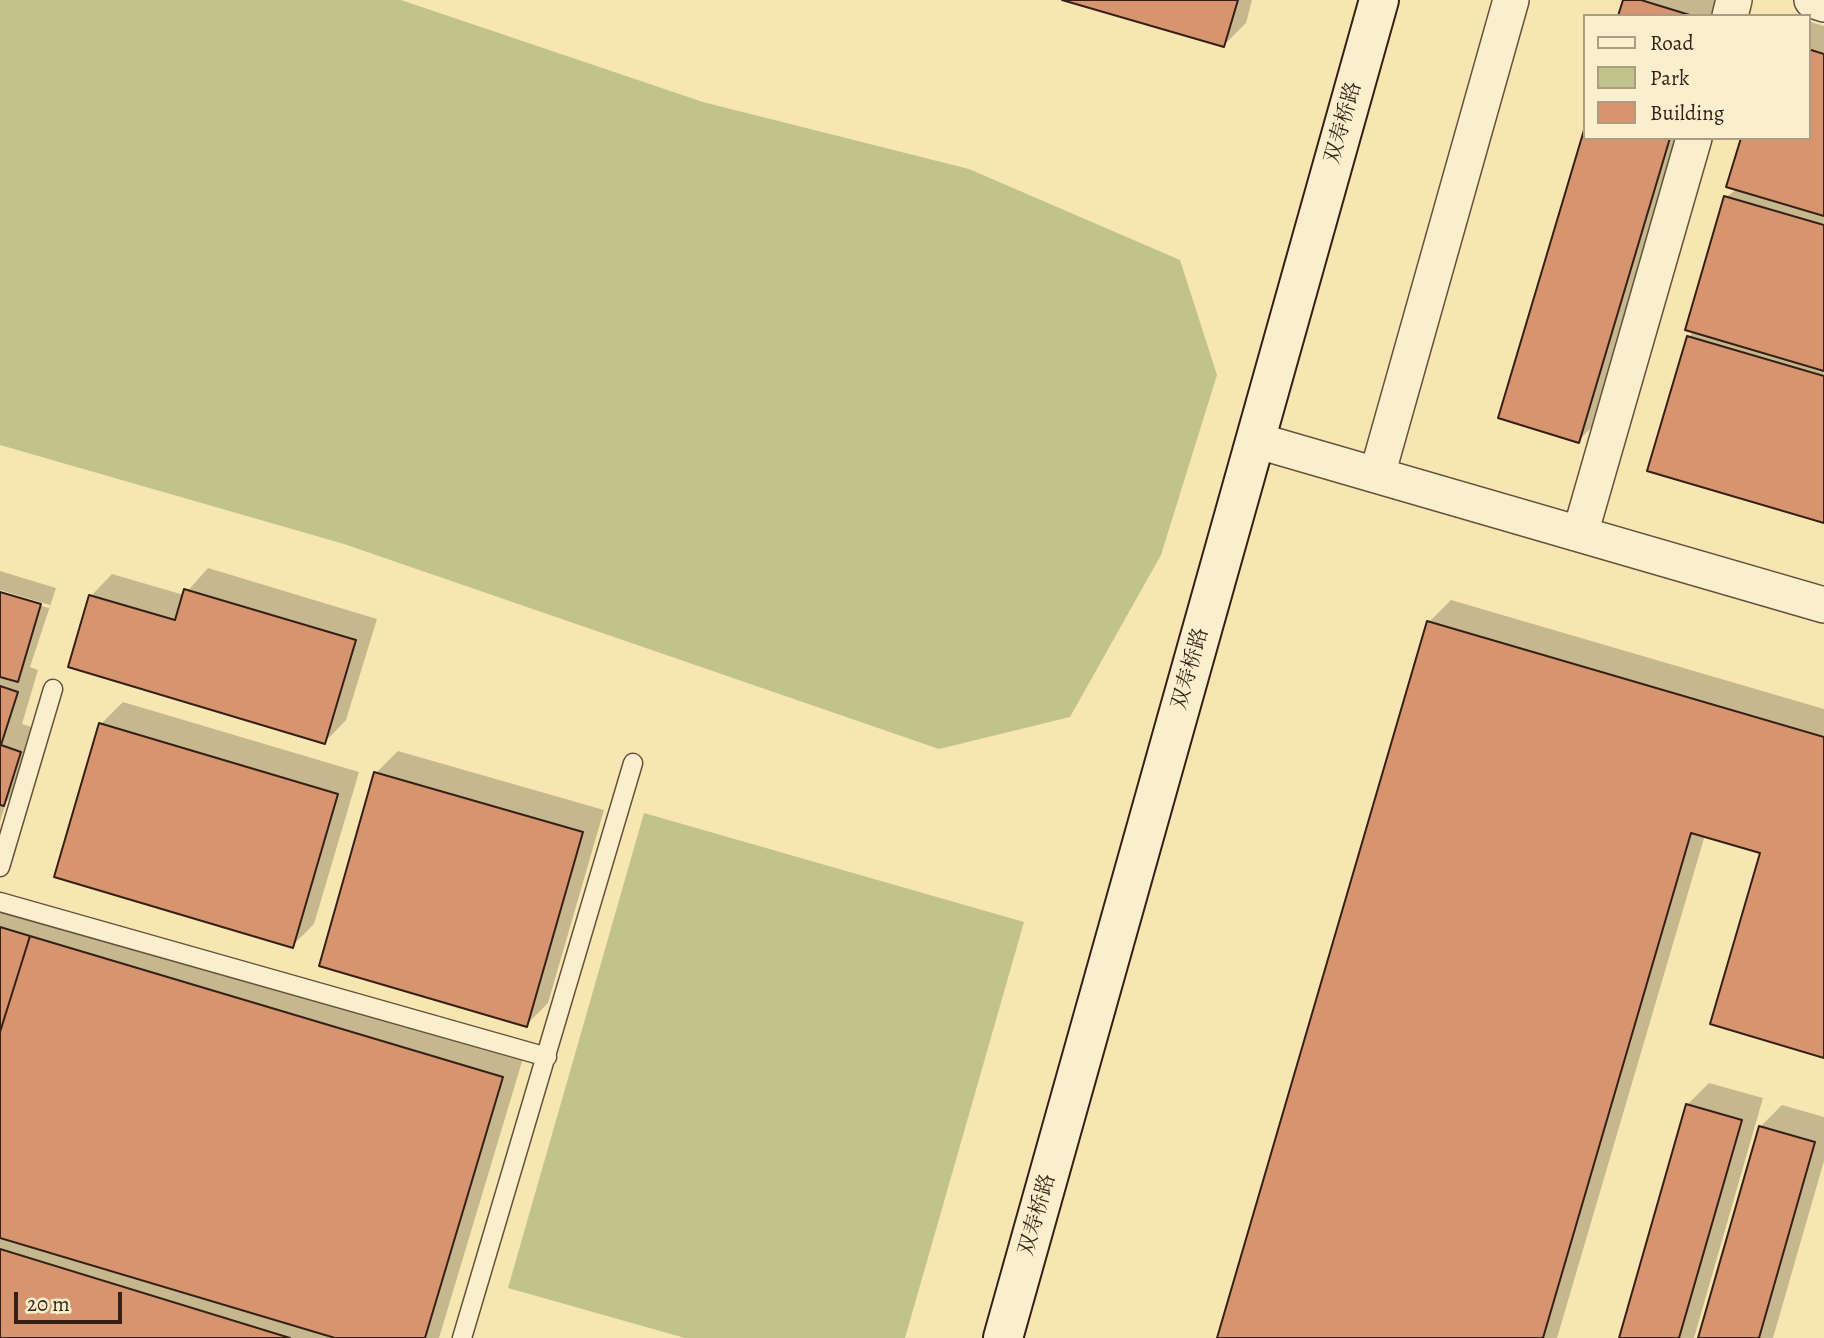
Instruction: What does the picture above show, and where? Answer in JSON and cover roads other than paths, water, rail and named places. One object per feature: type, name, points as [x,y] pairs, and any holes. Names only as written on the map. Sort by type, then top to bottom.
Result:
[{"type":"street","name":"双寿桥路","points":[[1003,1338],[1379,0]]},
{"type":"street","points":[[1377,475],[1511,0]]},
{"type":"street","points":[[1812,0],[1824,4]]},
{"type":"street","points":[[1580,534],[1693,140]]},
{"type":"street","points":[[1255,440],[1824,605]]},
{"type":"lane","points":[[0,867],[53,689]]},
{"type":"lane","points":[[462,1338],[633,763]]},
{"type":"lane","points":[[0,902],[547,1057]]}]
